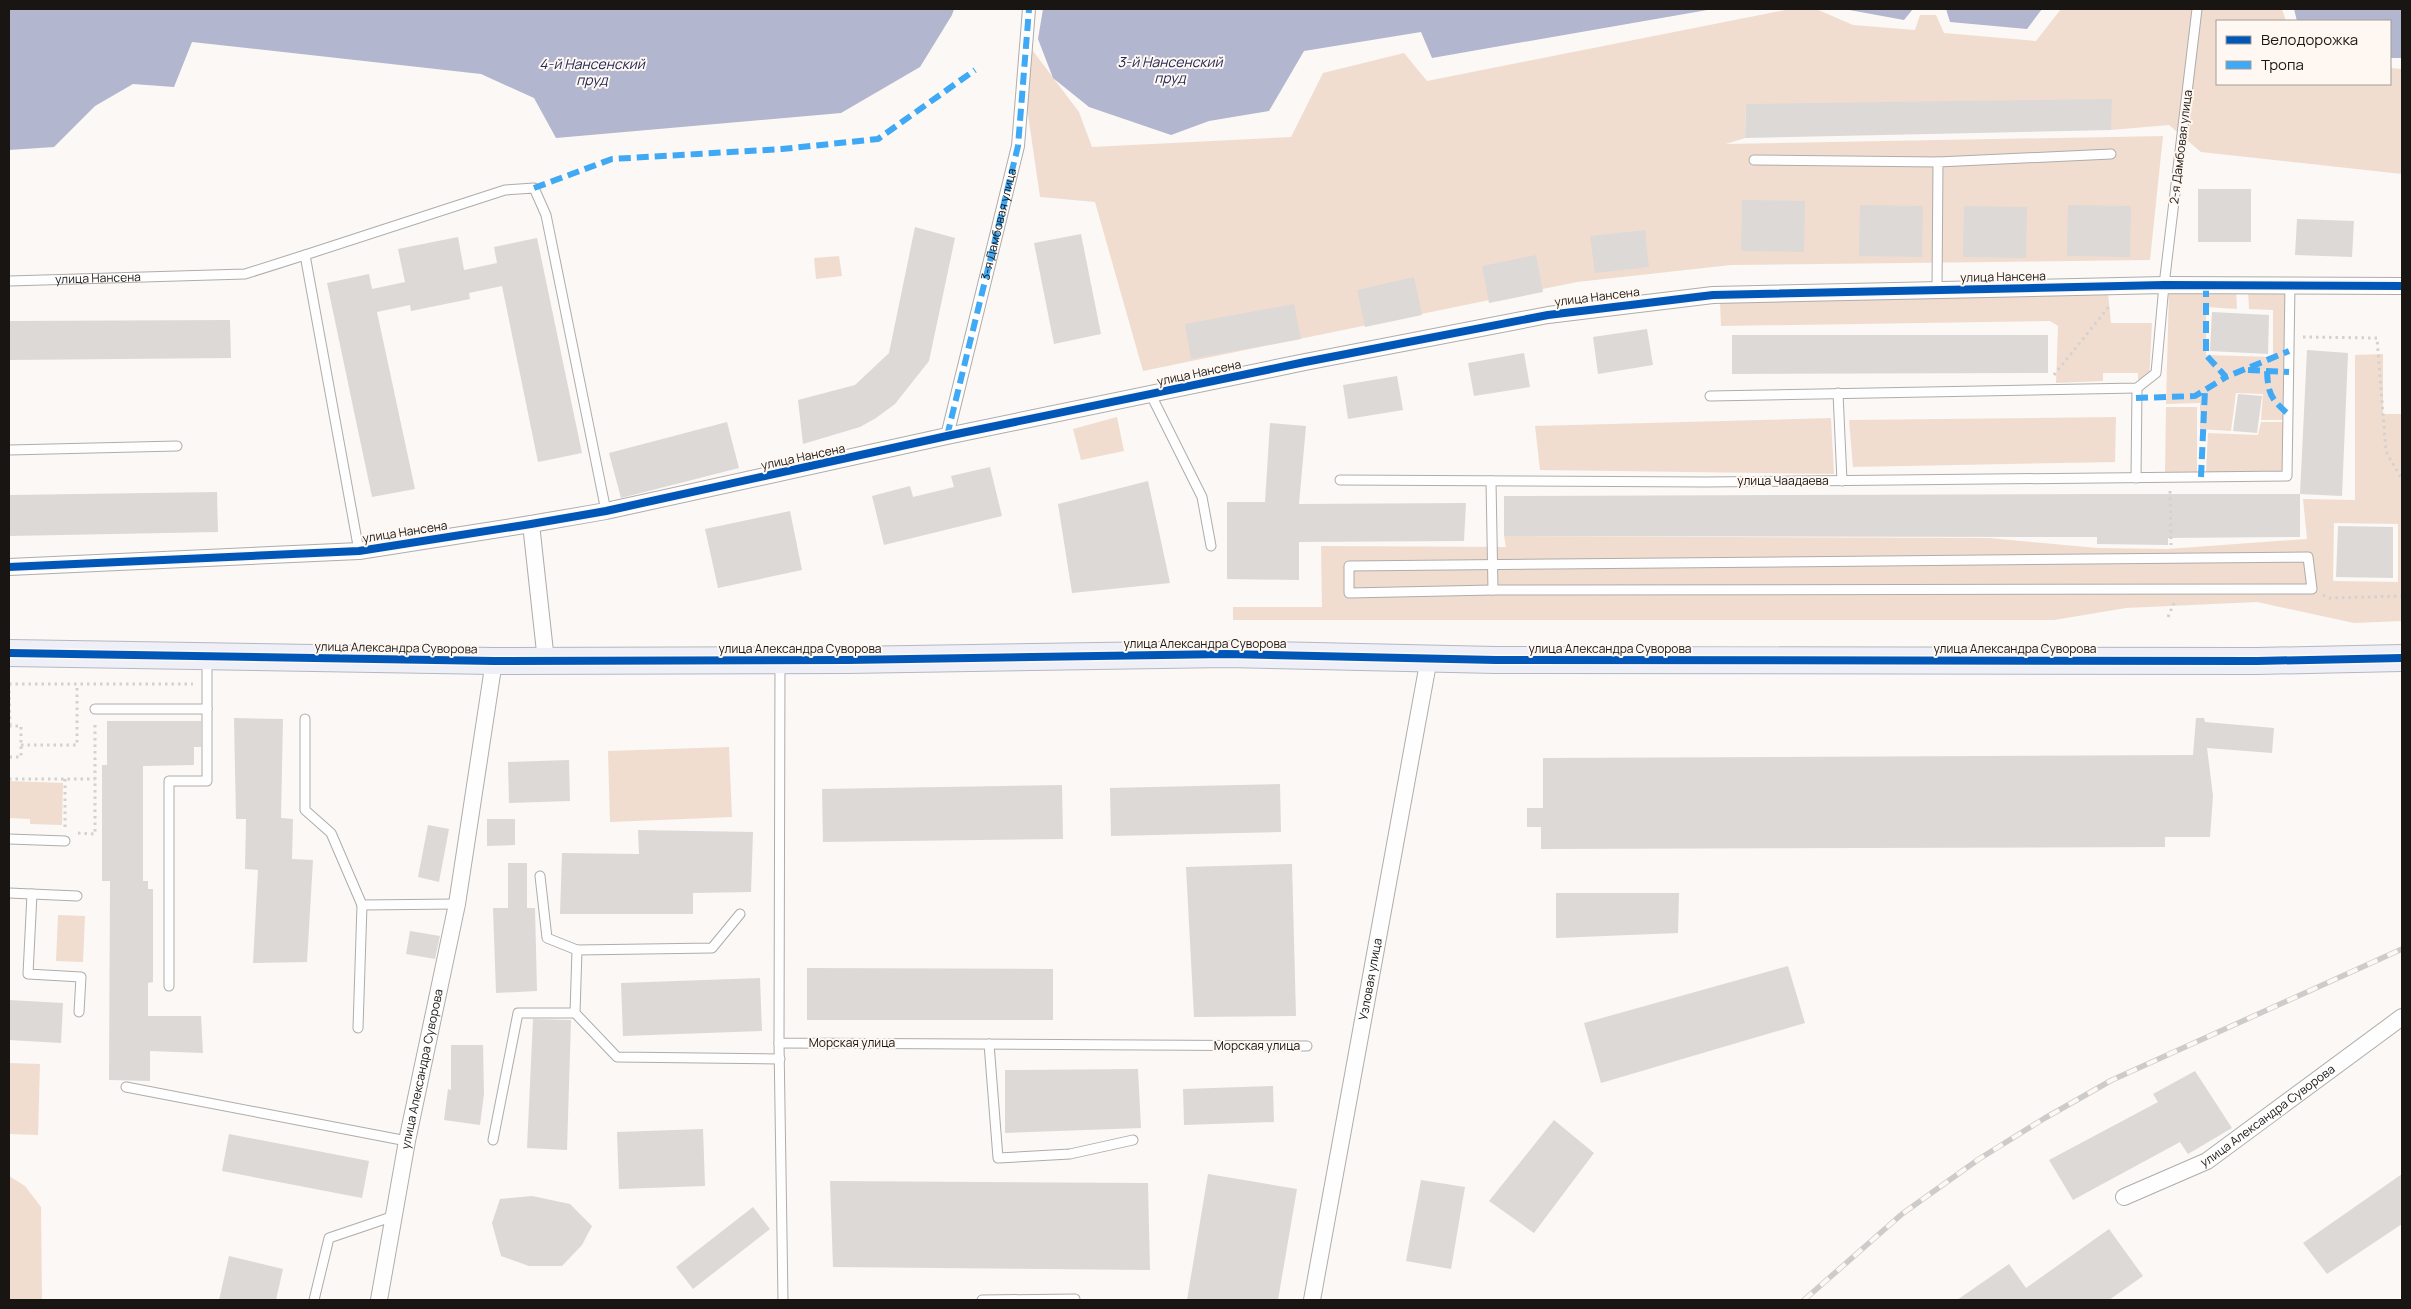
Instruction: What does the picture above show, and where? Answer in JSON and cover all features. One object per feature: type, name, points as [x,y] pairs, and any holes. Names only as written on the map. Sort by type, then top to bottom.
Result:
[{"type":"main road","name":"улица Александра Суворова","points":[[9,653],[494,661],[780,660],[1226,654],[1496,660],[2248,661],[2402,658]]},
{"type":"street","name":"3-я Дамбовая улица","points":[[947,436],[1018,146],[1029,9]]},
{"type":"street","name":"улица Нансена","points":[[9,567],[359,551],[531,524],[606,511],[947,436],[1548,315],[1713,295],[2164,285],[2402,286]]},
{"type":"street","points":[[531,524],[546,661]]},
{"type":"street","name":"Узловая улица","points":[[1312,1300],[1429,658]]},
{"type":"street","name":"улица Александра Суворова","points":[[379,1300],[407,1141],[457,904],[494,661]]},
{"type":"street","name":"улица Александра Суворова","points":[[2124,1197],[2207,1161],[2402,1017]]},
{"type":"lane","name":"2-я Дамбовая улица","points":[[2164,285],[2198,9]]},
{"type":"lane","points":[[1754,160],[1938,162],[2111,154]]},
{"type":"lane","points":[[1937,290],[1938,162]]},
{"type":"lane","name":"улица Нансена","points":[[9,281],[245,274],[505,190],[534,188],[546,216],[606,511]]},
{"type":"lane","name":"улица Нансена","points":[[305,256],[359,551]]},
{"type":"lane","points":[[1710,396],[2137,388],[2156,374],[2164,285]]},
{"type":"lane","points":[[2289,337],[2290,285]]},
{"type":"lane","name":"улица Чаадаева","points":[[1340,480],[1842,481],[2287,476],[2289,337]]},
{"type":"lane","points":[[2136,478],[2137,388]]},
{"type":"lane","points":[[1838,393],[1842,481]]},
{"type":"lane","points":[[1151,395],[1202,497],[1211,546]]},
{"type":"lane","points":[[9,450],[177,446]]},
{"type":"lane","points":[[1491,481],[1493,590]]},
{"type":"lane","points":[[2308,557],[2312,589],[1493,590],[1349,593],[1349,566],[1493,564],[2308,557]]},
{"type":"lane","points":[[169,986],[169,781],[207,781],[207,656]]},
{"type":"lane","points":[[780,660],[779,1043],[782,1300]]},
{"type":"lane","points":[[95,709],[207,709]]},
{"type":"lane","points":[[304,719],[305,810],[331,833],[362,905],[358,1028]]},
{"type":"lane","points":[[9,839],[65,837]]},
{"type":"lane","points":[[540,876],[547,938],[577,950],[712,948],[740,914]]},
{"type":"lane","points":[[9,893],[77,896]]},
{"type":"lane","points":[[32,894],[28,974],[81,978],[79,1012]]},
{"type":"lane","points":[[362,905],[457,904]]},
{"type":"lane","points":[[577,950],[576,1013],[617,1057],[780,1059]]},
{"type":"lane","points":[[492,1140],[518,1013],[576,1013]]},
{"type":"lane","name":"Морская улица","points":[[779,1043],[1307,1046]]},
{"type":"lane","points":[[989,1044],[998,1158],[1070,1154],[1133,1140]]},
{"type":"lane","points":[[126,1087],[407,1141]]},
{"type":"lane","points":[[314,1300],[329,1238],[394,1216]]},
{"type":"lane","points":[[982,1300],[1075,1299]]},
{"type":"path","points":[[2044,389],[2126,286]]},
{"type":"path","points":[[2289,337],[2377,338],[2386,452],[2402,479]]},
{"type":"path","points":[[2312,589],[2330,598],[2402,596]]},
{"type":"path","points":[[9,757],[21,757],[21,726],[9,726],[9,684],[206,684]]},
{"type":"path","points":[[21,745],[77,745],[77,684]]},
{"type":"path","points":[[65,779],[65,837],[95,834],[95,709]]},
{"type":"path","points":[[9,779],[95,779]]},
{"type":"shaded area","points":[[1790,9],[1816,9],[1853,25],[1915,30],[1920,15],[1936,15],[1944,33],[2036,41],[2061,9],[2282,9],[2286,20],[2216,20],[2216,85],[2391,85],[2391,68],[2402,69],[2402,174],[2201,152],[2169,125],[2111,130],[1746,105],[1745,138],[1726,144],[2163,136],[2150,260],[1731,265],[1577,282],[1143,371],[1095,202],[1040,197],[1024,87],[1024,39],[1079,112],[1092,147],[1291,137],[1323,73],[1404,53],[1427,81]]},
{"type":"shaded area","points":[[839,256],[842,276],[816,279],[814,258]]},
{"type":"shaded area","points":[[2169,289],[2236,290],[2237,309],[2206,307],[2206,355],[2273,357],[2273,310],[2249,309],[2248,291],[2287,290],[2285,420],[2261,420],[2263,394],[2236,393],[2231,431],[2200,429],[2200,403],[2166,404]]},
{"type":"shaded area","points":[[2108,293],[2111,323],[2152,323],[2149,383],[2138,383],[2138,373],[2103,373],[2103,381],[2056,383],[2058,326],[2050,321],[1721,326],[1720,302]]},
{"type":"shaded area","points":[[2383,354],[2383,414],[2402,414],[2402,621],[2354,623],[2257,602],[2126,608],[2054,620],[1233,620],[1233,607],[1322,607],[1321,546],[1506,547],[1504,536],[1989,538],[2097,548],[2167,549],[2307,539],[2303,499],[2355,500],[2355,355]],"holes":[[[2334,523],[2398,524],[2398,582],[2333,581]]]},
{"type":"shaded area","points":[[2166,407],[2197,407],[2197,473],[2165,473]]},
{"type":"shaded area","points":[[1117,417],[1124,451],[1081,460],[1073,429]]},
{"type":"shaded area","points":[[2116,417],[2115,462],[1853,467],[1849,420]]},
{"type":"shaded area","points":[[1831,418],[1834,474],[1540,470],[1535,426]]},
{"type":"shaded area","points":[[2261,422],[2285,422],[2283,471],[2206,473],[2208,433],[2258,435]]},
{"type":"shaded area","points":[[729,747],[732,817],[610,822],[608,751]]},
{"type":"shaded area","points":[[9,781],[63,783],[62,825],[30,824],[30,819],[9,818]]},
{"type":"shaded area","points":[[58,915],[85,916],[83,962],[56,961]]},
{"type":"shaded area","points":[[9,1063],[40,1064],[38,1135],[9,1134]]},
{"type":"shaded area","points":[[9,1176],[25,1186],[41,1207],[42,1300],[9,1300]]},
{"type":"water","name":"4-й Нансенский пруд","points":[[9,9],[954,9],[920,67],[841,113],[556,138],[534,98],[481,74],[192,42],[174,87],[133,84],[95,106],[54,147],[9,150]]},
{"type":"water","name":"3-й Нансенский пруд","points":[[1043,9],[1713,9],[1432,58],[1421,32],[1304,51],[1269,111],[1209,121],[1171,135],[1089,107],[1053,78],[1038,39]]},
{"type":"water","points":[[1844,9],[1913,9],[1904,20]]},
{"type":"water","points":[[1946,9],[2042,9],[2027,29],[1950,22]]},
{"type":"water","points":[[2294,9],[2402,9],[2402,58],[2391,58],[2391,20],[2297,20]]},
{"type":"building","points":[[2112,99],[2111,130],[1745,138],[1746,104]]},
{"type":"building","points":[[2198,189],[2251,189],[2251,242],[2198,242]]},
{"type":"building","points":[[1742,200],[1805,201],[1804,252],[1741,251]]},
{"type":"building","points":[[1860,205],[1923,206],[1922,257],[1859,256]]},
{"type":"building","points":[[2068,205],[2131,206],[2130,257],[2067,256]]},
{"type":"building","points":[[1964,206],[2027,207],[2026,258],[1963,257]]},
{"type":"building","points":[[2297,219],[2354,221],[2352,257],[2295,255]]},
{"type":"building","points":[[915,227],[955,238],[929,361],[895,404],[876,418],[860,427],[803,444],[798,400],[855,385],[889,353]]},
{"type":"building","points":[[1645,230],[1649,267],[1595,273],[1590,236]]},
{"type":"building","points":[[1081,234],[1101,334],[1054,344],[1034,243]]},
{"type":"building","points":[[458,237],[464,270],[497,263],[494,247],[537,238],[582,453],[538,462],[502,286],[469,293],[470,299],[411,311],[410,305],[377,312],[415,489],[372,497],[327,283],[369,274],[372,289],[405,282],[398,249]]},
{"type":"building","points":[[1536,255],[1543,292],[1489,303],[1482,266]]},
{"type":"building","points":[[1414,277],[1422,315],[1365,327],[1357,290]]},
{"type":"building","points":[[1294,304],[1301,339],[1191,359],[1185,324]]},
{"type":"building","points":[[2212,312],[2269,315],[2268,354],[2210,351]]},
{"type":"building","points":[[230,320],[231,358],[9,360],[9,321]]},
{"type":"building","points":[[1647,329],[1653,365],[1598,374],[1593,337]]},
{"type":"building","points":[[1732,335],[2048,335],[2048,373],[1732,374]]},
{"type":"building","points":[[2307,350],[2348,353],[2342,496],[2300,494]]},
{"type":"building","points":[[1524,353],[1530,387],[1474,396],[1468,363]]},
{"type":"building","points":[[1397,376],[1403,410],[1348,419],[1343,385]]},
{"type":"building","points":[[2238,394],[2262,396],[2257,433],[2233,431]]},
{"type":"building","points":[[727,422],[739,468],[621,498],[609,453]]},
{"type":"building","points":[[1270,423],[1306,426],[1299,504],[1466,503],[1464,541],[1299,542],[1299,580],[1227,579],[1227,502],[1265,502]]},
{"type":"building","points":[[990,467],[1002,516],[884,545],[872,496],[910,486],[913,497],[954,487],[951,476]]},
{"type":"building","points":[[1148,481],[1170,583],[1072,593],[1058,504]]},
{"type":"building","points":[[217,492],[218,532],[9,536],[9,495]]},
{"type":"building","points":[[2300,494],[2300,537],[2168,538],[2168,545],[2097,544],[2097,537],[1504,536],[1504,496]]},
{"type":"building","points":[[790,511],[802,570],[718,588],[705,529]]},
{"type":"building","points":[[2338,526],[2393,527],[2393,578],[2336,577]]},
{"type":"building","points":[[234,718],[283,719],[281,818],[293,819],[292,859],[313,860],[307,962],[253,963],[258,870],[245,869],[246,819],[236,819]]},
{"type":"building","points":[[2196,718],[2204,718],[2205,722],[2274,728],[2272,753],[2207,748],[2213,796],[2210,837],[2165,837],[2165,847],[1541,849],[1541,827],[1527,827],[1527,808],[1543,808],[1543,758],[2193,755]]},
{"type":"building","points":[[107,721],[201,721],[201,747],[194,747],[194,765],[143,766],[143,881],[148,881],[148,889],[153,889],[153,982],[148,983],[148,1016],[201,1016],[203,1053],[150,1051],[150,1081],[109,1080],[110,881],[102,881],[102,765],[107,765]]},
{"type":"building","points":[[569,760],[570,801],[509,803],[508,762]]},
{"type":"building","points":[[1280,784],[1281,832],[1111,836],[1110,788]]},
{"type":"building","points":[[1062,785],[1063,839],[823,842],[822,789]]},
{"type":"building","points":[[487,819],[515,819],[515,845],[487,846]]},
{"type":"building","points":[[428,825],[449,829],[439,882],[418,877]]},
{"type":"building","points":[[638,830],[753,832],[751,892],[693,893],[693,914],[560,914],[562,853],[639,854]]},
{"type":"building","points":[[508,863],[527,863],[527,908],[535,908],[537,991],[496,993],[493,908],[508,908]]},
{"type":"building","points":[[1292,864],[1296,1016],[1194,1017],[1186,867]]},
{"type":"building","points":[[1556,893],[1679,893],[1678,933],[1556,938]]},
{"type":"building","points":[[410,931],[440,936],[435,959],[406,954]]},
{"type":"building","points":[[1788,966],[1805,1023],[1601,1083],[1584,1023]]},
{"type":"building","points":[[807,968],[1053,969],[1053,1020],[807,1020]]},
{"type":"building","points":[[760,978],[762,1031],[623,1036],[621,983]]},
{"type":"building","points":[[9,1000],[63,1003],[61,1043],[9,1040]]},
{"type":"building","points":[[533,1019],[571,1020],[567,1150],[527,1148]]},
{"type":"building","points":[[451,1045],[483,1045],[484,1094],[480,1125],[444,1120],[448,1089],[451,1090]]},
{"type":"building","points":[[1138,1069],[1141,1128],[1005,1133],[1005,1070]]},
{"type":"building","points":[[2195,1071],[2232,1128],[2188,1154],[2180,1142],[2073,1200],[2049,1160],[2158,1102],[2153,1094]]},
{"type":"building","points":[[1273,1086],[1274,1122],[1184,1125],[1183,1089]]},
{"type":"building","points":[[1554,1120],[1594,1153],[1534,1233],[1489,1201]]},
{"type":"building","points":[[703,1129],[705,1186],[619,1189],[617,1132]]},
{"type":"building","points":[[229,1134],[369,1161],[362,1198],[222,1171]]},
{"type":"building","points":[[1208,1174],[1297,1189],[1278,1300],[1187,1300]]},
{"type":"building","points":[[2402,1174],[2402,1224],[2327,1274],[2303,1243]]},
{"type":"building","points":[[1421,1180],[1465,1187],[1451,1269],[1406,1261]]},
{"type":"building","points":[[830,1181],[1148,1183],[1150,1270],[833,1267]]},
{"type":"building","points":[[532,1196],[570,1204],[592,1226],[582,1245],[562,1266],[529,1266],[501,1256],[492,1223],[500,1199]]},
{"type":"building","points":[[753,1207],[770,1229],[693,1289],[676,1267]]},
{"type":"building","points":[[2109,1229],[2143,1276],[2109,1300],[1957,1300],[2009,1264],[2026,1288]]},
{"type":"building","points":[[229,1256],[283,1269],[276,1300],[219,1300]]},
{"type":"railway","points":[[1804,1300],[1902,1214],[1979,1159],[2045,1118],[2112,1080],[2402,949]]},
{"type":"marked path","points":[[947,436],[1018,146],[1029,9]]},
{"type":"marked path","points":[[534,188],[612,159],[782,149],[878,139],[975,70]]},
{"type":"marked path","points":[[2206,285],[2206,355],[2226,377],[2289,351]]},
{"type":"marked path","points":[[2248,370],[2289,372]]},
{"type":"marked path","points":[[2267,371],[2268,385],[2272,396],[2288,414]]},
{"type":"marked path","points":[[2136,398],[2195,396],[2226,377]]},
{"type":"marked path","points":[[2201,477],[2205,390]]},
{"type":"cycle path","points":[[9,567],[359,551],[531,524],[606,511],[947,436],[1305,362],[1548,315],[1713,295],[2164,285],[2402,286]]},
{"type":"cycle path","points":[[9,653],[494,661],[847,660],[1226,654],[1496,660],[2257,661],[2402,658]]}]
